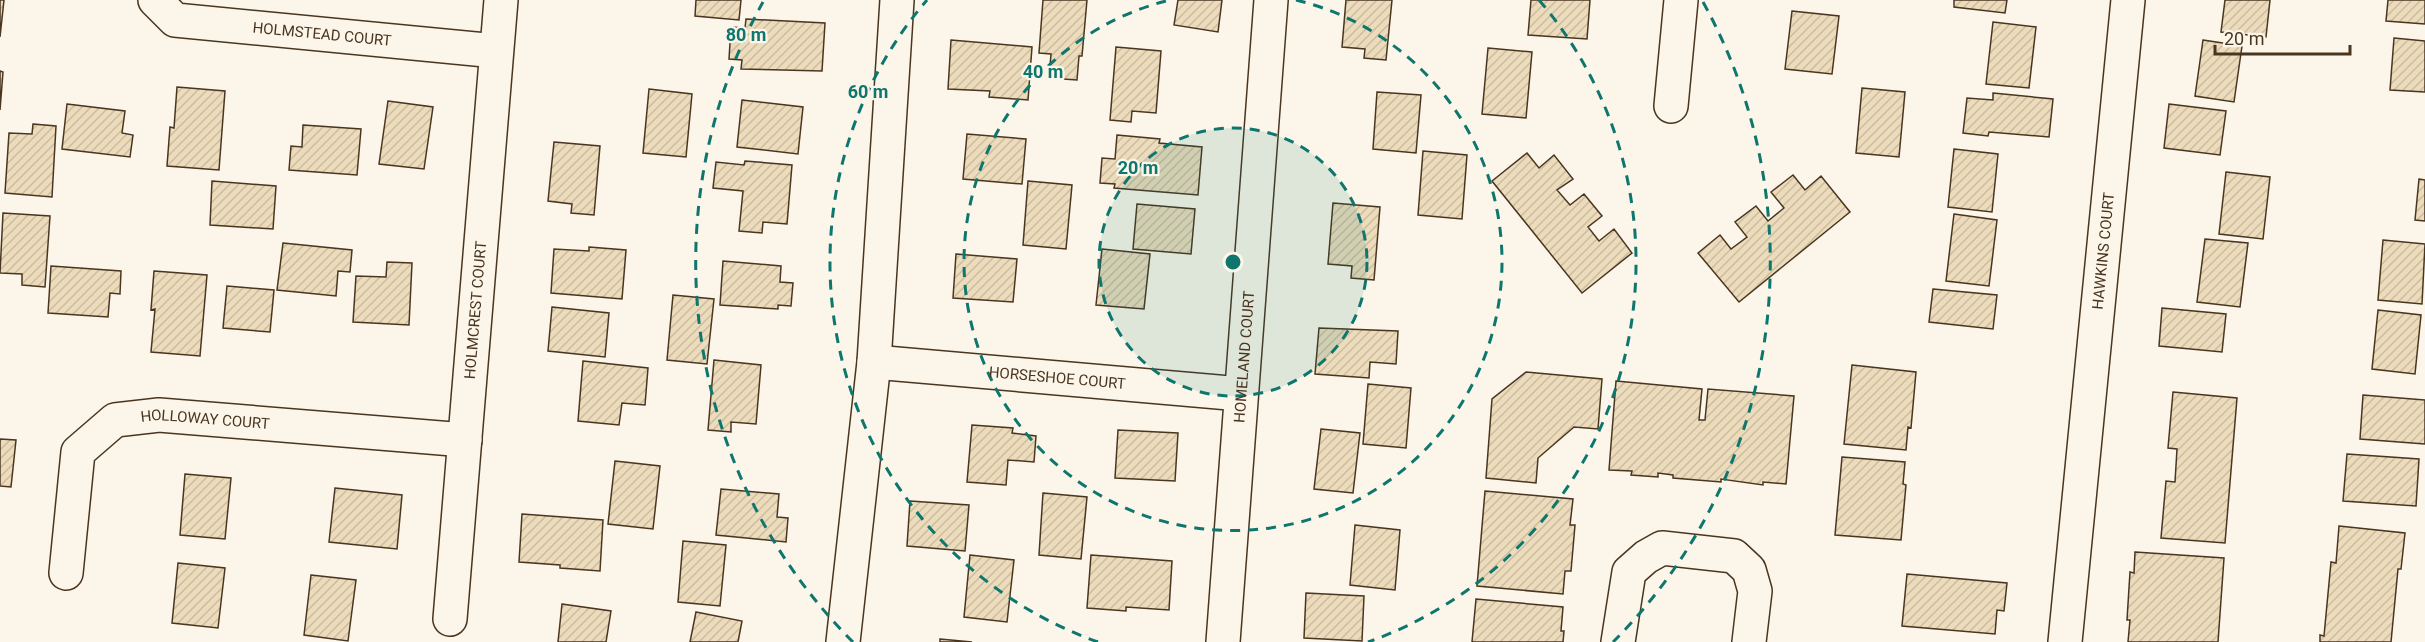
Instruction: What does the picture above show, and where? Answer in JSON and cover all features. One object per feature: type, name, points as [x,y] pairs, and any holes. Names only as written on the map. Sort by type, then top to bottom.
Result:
[{"type":"street","name":"HOLMSTEAD COURT","points":[[155,0],[175,20],[496,51]]},
{"type":"street","name":"HOLMCREST COURT","points":[[450,619],[501,0]]},
{"type":"street","points":[[843,642],[874,362],[897,0]]},
{"type":"street","name":"HOMELAND COURT","points":[[1223,642],[1272,0]]},
{"type":"street","points":[[1671,106],[1681,0]]},
{"type":"street","name":"HAWKINS COURT","points":[[2065,642],[2128,0]]},
{"type":"street","name":"HORSESHOE COURT","points":[[874,362],[1241,394]]},
{"type":"street","name":"HOLLOWAY COURT","points":[[66,573],[78,452],[115,420],[159,415],[465,440]]},
{"type":"street","points":[[1618,642],[1629,572],[1646,557],[1662,548],[1734,556],[1749,570],[1755,591],[1749,642]]},
{"type":"building","points":[[0,0],[4,0],[0,37]]},
{"type":"building","points":[[696,0],[741,0],[739,20],[695,16]]},
{"type":"building","points":[[1043,0],[1087,0],[1082,56],[1079,56],[1077,80],[1049,78],[1051,54],[1039,53]]},
{"type":"building","points":[[1178,0],[1222,0],[1218,32],[1174,25]]},
{"type":"building","points":[[1346,0],[1392,0],[1386,60],[1364,58],[1365,49],[1342,47]]},
{"type":"building","points":[[1531,0],[1590,0],[1587,39],[1528,35]]},
{"type":"building","points":[[1954,0],[2007,0],[2005,13],[1954,7]]},
{"type":"building","points":[[2225,0],[2270,0],[2266,37],[2221,32]]},
{"type":"building","points":[[2388,0],[2425,0],[2425,24],[2386,21]]},
{"type":"building","points":[[1792,11],[1839,16],[1832,74],[1785,69]]},
{"type":"building","points":[[746,19],[825,23],[822,71],[741,69],[742,60],[729,59],[731,27],[745,28]]},
{"type":"building","points":[[1993,22],[2036,27],[2029,88],[1986,84]]},
{"type":"building","points":[[2394,38],[2425,41],[2425,92],[2390,90]]},
{"type":"building","points":[[951,40],[1032,47],[1028,100],[989,97],[990,91],[948,89]]},
{"type":"building","points":[[2203,40],[2242,46],[2234,102],[2195,96]]},
{"type":"building","points":[[1116,47],[1161,51],[1156,113],[1132,111],[1131,122],[1110,120]]},
{"type":"building","points":[[1488,48],[1532,52],[1526,118],[1482,114]]},
{"type":"building","points":[[0,71],[3,72],[0,110]]},
{"type":"building","points":[[177,87],[225,91],[219,170],[167,166],[170,127],[174,128]]},
{"type":"building","points":[[1862,88],[1905,92],[1899,157],[1856,153]]},
{"type":"building","points":[[649,89],[692,94],[686,157],[643,153]]},
{"type":"building","points":[[1377,92],[1421,95],[1416,153],[1373,149]]},
{"type":"building","points":[[1993,93],[2053,99],[2049,137],[1989,132],[1988,136],[1963,133],[1967,98],[1993,100]]},
{"type":"building","points":[[742,100],[803,107],[798,154],[737,147]]},
{"type":"building","points":[[388,101],[433,107],[424,169],[379,164]]},
{"type":"building","points":[[67,104],[125,111],[122,133],[133,135],[130,157],[62,149]]},
{"type":"building","points":[[2169,104],[2226,111],[2220,155],[2164,148]]},
{"type":"building","points":[[33,124],[56,126],[52,197],[5,193],[9,133],[32,134]]},
{"type":"building","points":[[303,125],[361,129],[357,175],[289,170],[291,146],[302,147]]},
{"type":"building","points":[[967,134],[1026,139],[1022,184],[963,179]]},
{"type":"building","points":[[1117,135],[1160,139],[1159,143],[1202,147],[1198,195],[1114,188],[1115,184],[1100,183],[1102,158],[1115,159]]},
{"type":"building","points":[[554,142],[600,146],[594,215],[571,213],[572,204],[548,201]]},
{"type":"building","points":[[1954,149],[1998,154],[1992,212],[1948,207]]},
{"type":"building","points":[[1423,151],[1467,155],[1462,219],[1418,215]]},
{"type":"building","points":[[1527,153],[1539,168],[1554,155],[1573,179],[1557,190],[1570,205],[1584,194],[1602,216],[1588,227],[1599,241],[1614,229],[1632,253],[1582,293],[1492,181]]},
{"type":"building","points":[[745,161],[792,165],[787,224],[763,222],[762,233],[739,231],[743,191],[713,188],[716,162],[744,165]]},
{"type":"building","points":[[2226,172],[2270,177],[2263,239],[2219,234]]},
{"type":"building","points":[[1793,175],[1805,190],[1821,176],[1850,212],[1739,302],[1698,253],[1720,235],[1731,249],[1747,237],[1735,222],[1756,206],[1768,221],[1784,208],[1771,192]]},
{"type":"building","points":[[2419,179],[2425,180],[2425,221],[2415,220]]},
{"type":"building","points":[[212,181],[276,186],[273,229],[210,225]]},
{"type":"building","points":[[1028,181],[1072,185],[1066,249],[1023,245]]},
{"type":"building","points":[[1333,203],[1380,207],[1374,280],[1351,278],[1352,266],[1328,264]]},
{"type":"building","points":[[1137,204],[1195,209],[1191,254],[1133,249]]},
{"type":"building","points":[[3,213],[50,216],[45,287],[22,285],[22,274],[0,273]]},
{"type":"building","points":[[1954,214],[1997,220],[1989,286],[1946,281]]},
{"type":"building","points":[[2205,239],[2248,243],[2240,307],[2197,302]]},
{"type":"building","points":[[2383,240],[2425,244],[2422,304],[2378,300]]},
{"type":"building","points":[[283,243],[352,250],[350,272],[338,271],[336,296],[277,290]]},
{"type":"building","points":[[589,247],[626,250],[622,299],[551,293],[554,249],[589,251]]},
{"type":"building","points":[[1102,249],[1150,254],[1144,309],[1096,305]]},
{"type":"building","points":[[956,254],[1017,259],[1013,302],[953,298]]},
{"type":"building","points":[[723,261],[781,266],[780,282],[793,283],[791,306],[778,305],[778,309],[720,305]]},
{"type":"building","points":[[387,262],[412,263],[409,325],[353,322],[356,276],[386,277]]},
{"type":"building","points":[[51,266],[121,271],[120,294],[110,293],[108,317],[48,313]]},
{"type":"building","points":[[154,271],[207,275],[200,356],[151,352],[155,309],[151,310]]},
{"type":"building","points":[[227,286],[274,290],[270,332],[223,328]]},
{"type":"building","points":[[1933,289],[1997,295],[1993,329],[1929,322]]},
{"type":"building","points":[[673,295],[714,299],[707,364],[667,360]]},
{"type":"building","points":[[552,307],[609,313],[605,357],[548,351]]},
{"type":"building","points":[[2162,308],[2226,314],[2222,352],[2159,346]]},
{"type":"building","points":[[2378,310],[2421,315],[2415,374],[2372,369]]},
{"type":"building","points":[[1319,328],[1398,331],[1396,364],[1370,362],[1369,378],[1315,374]]},
{"type":"building","points":[[714,360],[761,365],[756,424],[731,422],[731,432],[708,430]]},
{"type":"building","points":[[583,361],[648,368],[645,405],[622,403],[619,425],[578,421]]},
{"type":"building","points":[[1852,365],[1916,372],[1911,428],[1908,427],[1906,450],[1844,444]]},
{"type":"building","points":[[1526,372],[1602,379],[1598,429],[1574,427],[1538,458],[1536,483],[1486,478],[1492,399]]},
{"type":"building","points":[[1616,381],[1702,389],[1699,420],[1705,420],[1708,389],[1794,396],[1786,484],[1763,482],[1763,485],[1721,479],[1721,482],[1673,478],[1673,475],[1658,473],[1658,477],[1631,475],[1632,471],[1609,470]]},
{"type":"building","points":[[1368,384],[1411,388],[1406,448],[1363,444]]},
{"type":"building","points":[[2173,392],[2237,398],[2225,543],[2161,538],[2166,481],[2175,482],[2177,449],[2168,448]]},
{"type":"building","points":[[2363,395],[2425,400],[2425,444],[2360,439]]},
{"type":"building","points":[[972,425],[1013,428],[1012,433],[1036,436],[1034,462],[1008,460],[1006,485],[967,482]]},
{"type":"building","points":[[1321,429],[1360,433],[1353,493],[1314,489]]},
{"type":"building","points":[[1118,430],[1178,433],[1175,481],[1115,478]]},
{"type":"building","points":[[0,439],[16,440],[11,487],[0,486]]},
{"type":"building","points":[[2347,454],[2419,459],[2416,506],[2343,501]]},
{"type":"building","points":[[1842,457],[1905,462],[1903,484],[1906,485],[1901,540],[1835,535]]},
{"type":"building","points":[[615,461],[660,466],[653,529],[608,524]]},
{"type":"building","points":[[185,474],[231,478],[225,539],[180,535]]},
{"type":"building","points":[[335,488],[402,495],[397,549],[329,542]]},
{"type":"building","points":[[721,489],[779,494],[777,517],[788,518],[786,542],[716,535]]},
{"type":"building","points":[[1485,491],[1573,499],[1570,525],[1575,525],[1571,571],[1565,571],[1563,594],[1477,586]]},
{"type":"building","points":[[1043,493],[1087,497],[1081,559],[1039,555]]},
{"type":"building","points":[[910,501],[969,505],[965,551],[907,546]]},
{"type":"building","points":[[522,514],[603,520],[600,571],[519,562]]},
{"type":"building","points":[[1355,525],[1400,530],[1395,590],[1350,585]]},
{"type":"building","points":[[2339,526],[2405,533],[2401,569],[2398,569],[2391,642],[2320,642],[2320,635],[2324,636],[2331,562],[2336,563]]},
{"type":"building","points":[[683,541],[726,545],[720,606],[678,602]]},
{"type":"building","points":[[2135,552],[2224,558],[2218,642],[2128,642],[2130,572],[2134,573]]},
{"type":"building","points":[[970,555],[1014,560],[1007,622],[964,617]]},
{"type":"building","points":[[1091,555],[1172,561],[1169,610],[1126,607],[1126,611],[1087,608]]},
{"type":"building","points":[[178,563],[225,568],[218,628],[172,623]]},
{"type":"building","points":[[1907,574],[2007,583],[2004,611],[1997,610],[1995,634],[1902,626]]},
{"type":"building","points":[[311,575],[356,580],[348,641],[304,635]]},
{"type":"building","points":[[1306,593],[1364,596],[1362,641],[1304,638]]},
{"type":"building","points":[[1476,599],[1563,607],[1561,631],[1564,631],[1563,642],[1472,642]]},
{"type":"building","points":[[562,604],[611,611],[606,642],[558,642]]},
{"type":"building","points":[[696,612],[742,621],[738,642],[690,642]]},
{"type":"building","points":[[940,639],[972,642],[940,642]]}]
